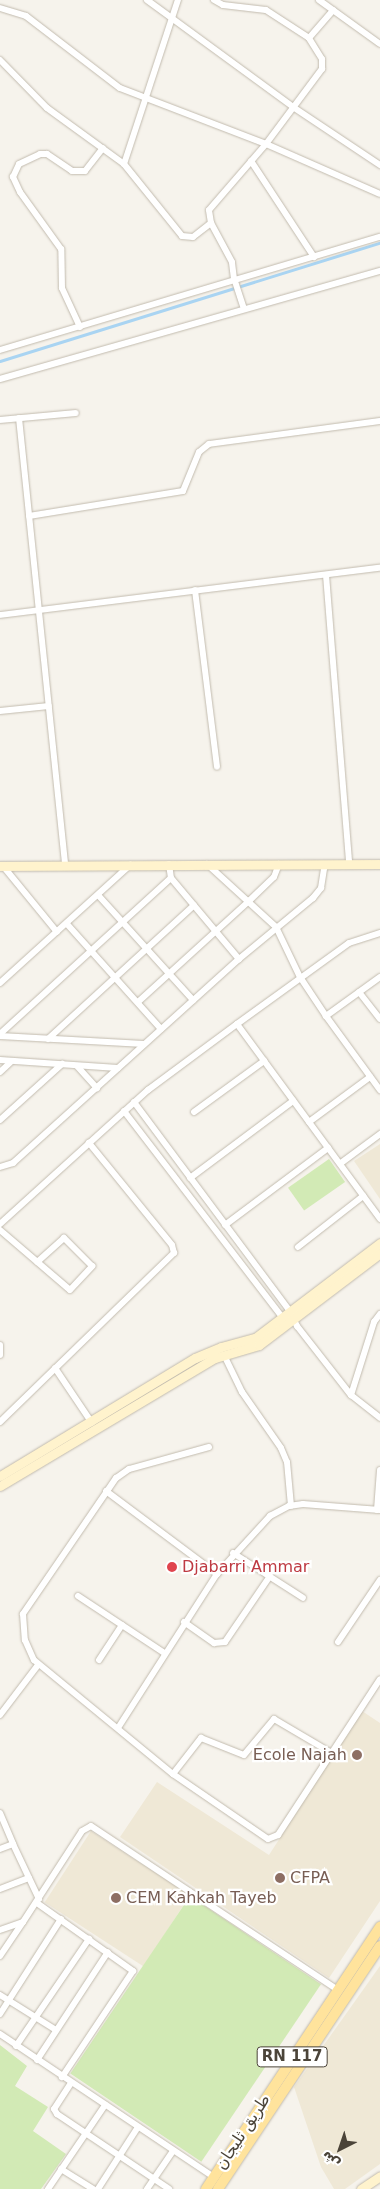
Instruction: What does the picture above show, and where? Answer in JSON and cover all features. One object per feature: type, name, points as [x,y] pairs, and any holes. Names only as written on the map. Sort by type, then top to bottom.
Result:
[{"type":"main road","name":"طريق ثليجان","points":[[218,2183],[380,1926]]},
{"type":"main road","name":"طريق ثليجان","points":[[206,2189],[218,2183],[380,1946]]},
{"type":"street","points":[[147,0],[293,107],[380,166]]},
{"type":"street","points":[[124,164],[148,99],[178,0]]},
{"type":"street","points":[[214,0],[224,5],[266,10],[309,38],[322,59],[322,69],[266,144],[209,210],[211,223],[227,248],[232,262],[234,279],[244,309]]},
{"type":"street","points":[[319,0],[380,44]]},
{"type":"street","points":[[0,8],[26,16],[103,77],[148,99],[266,144],[380,194]]},
{"type":"street","points":[[309,38],[333,10]]},
{"type":"street","points":[[0,60],[47,108],[124,164],[182,236],[193,237],[211,223]]},
{"type":"street","points":[[80,327],[62,288],[61,249],[20,192],[14,177],[19,164],[40,154],[47,154],[72,171],[84,171],[104,148]]},
{"type":"street","points":[[251,161],[314,257]]},
{"type":"street","points":[[0,350],[234,279],[380,238]]},
{"type":"street","points":[[0,379],[380,271]]},
{"type":"street","points":[[0,420],[76,413]]},
{"type":"street","points":[[19,418],[65,865]]},
{"type":"street","points":[[29,516],[182,491],[198,452],[209,444],[380,421]]},
{"type":"street","points":[[0,615],[380,568]]},
{"type":"street","points":[[326,575],[349,864]]},
{"type":"street","points":[[195,590],[217,767]]},
{"type":"street","points":[[0,711],[49,706]]},
{"type":"street","points":[[0,983],[131,864]]},
{"type":"street","points":[[169,864],[172,878],[239,959]]},
{"type":"street","points":[[207,864],[250,900],[276,927],[300,977],[370,1077],[379,1086]]},
{"type":"street","points":[[138,1002],[250,900],[274,876],[279,864]]},
{"type":"street","points":[[0,1167],[13,1163],[161,1028],[276,927],[318,893],[324,864]]},
{"type":"street","points":[[1,866],[380,864]]},
{"type":"street","points":[[1,866],[57,932]]},
{"type":"street","points":[[0,1035],[172,878]]},
{"type":"street","points":[[98,895],[193,1000]]},
{"type":"street","points":[[48,1038],[194,905]]},
{"type":"street","points":[[67,924],[161,1028]]},
{"type":"street","points":[[0,1224],[134,1102],[300,977],[349,943],[380,933]]},
{"type":"street","points":[[326,1016],[380,977]]},
{"type":"street","points":[[359,992],[380,1019]]},
{"type":"street","points":[[237,1024],[341,1163],[380,1219]]},
{"type":"street","points":[[0,1035],[144,1044]]},
{"type":"street","points":[[0,1060],[118,1068]]},
{"type":"street","points":[[0,1072],[12,1061]]},
{"type":"street","points":[[194,1112],[264,1061]]},
{"type":"street","points":[[0,1120],[62,1064]]},
{"type":"street","points":[[77,1066],[97,1088]]},
{"type":"street","points":[[309,1122],[370,1077]]},
{"type":"street","points":[[190,1178],[293,1101]]},
{"type":"street","points":[[134,1102],[225,1225],[290,1319]]},
{"type":"street","points":[[124,1111],[351,1395],[380,1418]]},
{"type":"street","points":[[341,1163],[380,1134]]},
{"type":"street","points":[[0,1422],[174,1253],[172,1245],[89,1143]]},
{"type":"street","points":[[225,1225],[328,1148]]},
{"type":"street","points":[[298,1247],[363,1196]]},
{"type":"street","points":[[0,1230],[37,1262],[72,1290],[92,1266],[64,1238],[37,1262]]},
{"type":"street","points":[[0,1486],[224,1355],[259,1345],[380,1243]]},
{"type":"street","points":[[0,1476],[92,1423],[195,1358],[221,1347],[255,1338],[290,1319],[380,1253]]},
{"type":"street","points":[[351,1395],[374,1322],[380,1314]]},
{"type":"street","points":[[0,1345],[0,1355]]},
{"type":"street","points":[[224,1355],[242,1392],[281,1448],[286,1462],[291,1506]]},
{"type":"street","points":[[55,1368],[92,1423]]},
{"type":"street","points":[[209,1447],[129,1469],[116,1478],[23,1614],[25,1640],[38,1666],[118,1728],[173,1774],[272,1839],[380,1679]]},
{"type":"street","points":[[118,1728],[163,1652],[217,1574],[233,1553],[270,1516],[291,1506],[318,1504],[378,1510],[380,1470]]},
{"type":"street","points":[[106,1491],[217,1574]]},
{"type":"street","points":[[233,1553],[303,1598]]},
{"type":"street","points":[[184,1622],[214,1643],[225,1642],[270,1576]]},
{"type":"street","points":[[338,1642],[380,1580]]},
{"type":"street","points":[[78,1596],[163,1652]]},
{"type":"street","points":[[99,1660],[122,1625]]},
{"type":"street","points":[[0,1715],[38,1666]]},
{"type":"street","points":[[173,1774],[201,1738],[236,1755],[244,1755],[274,1719],[330,1752]]},
{"type":"street","points":[[0,1813],[38,1901],[128,1965],[132,1974],[62,2077]]},
{"type":"street","points":[[0,1956],[38,1901],[82,1831],[91,1826],[338,1990]]},
{"type":"street","points":[[0,1849],[13,1844]]},
{"type":"street","points":[[0,1889],[29,1878]]},
{"type":"street","points":[[0,2014],[61,1919]]},
{"type":"street","points":[[0,1930],[23,1922]]},
{"type":"street","points":[[16,2046],[89,1939]]},
{"type":"street","points":[[37,2060],[108,1952]]},
{"type":"street","points":[[0,1995],[56,2030]]},
{"type":"street","points":[[0,2034],[71,2084],[173,2150],[218,2183]]},
{"type":"street","points":[[71,2084],[55,2111],[85,2134],[169,2189]]},
{"type":"street","points":[[48,2189],[105,2105]]},
{"type":"street","points":[[98,2189],[138,2127]]},
{"type":"street","points":[[147,2189],[173,2150]]},
{"type":"street","points":[[62,2169],[93,2189]]},
{"type":"street","points":[[361,2189],[380,2176]]},
{"type":"shaded area","points":[[380,1144],[380,1199],[354,1161]]},
{"type":"shaded area","name":"CFPA","points":[[362,1711],[380,1723],[380,1901],[329,1978],[120,1837],[157,1782],[269,1855]]},
{"type":"shaded area","name":"CEM Kahkah Tayeb","points":[[91,1831],[190,1895],[144,1967],[45,1902]]},
{"type":"shaded area","points":[[380,1966],[380,2164],[345,2189],[334,2189],[321,2167],[294,2087]]},
{"type":"green space","points":[[329,1159],[345,1182],[304,1211],[288,1188]]},
{"type":"green space","points":[[190,1896],[321,1984],[201,2162],[70,2073]]},
{"type":"green space","points":[[0,2045],[27,2066],[15,2086],[48,2107],[33,2131],[66,2154],[41,2189],[0,2189]]},
{"type":"waterway","points":[[0,361],[380,243]]},
{"type":"place","name":"Djabarri Ammar","points":[[172,1567]]},
{"type":"place","name":"Ecole Najah","points":[[357,1755]]},
{"type":"place","name":"CFPA","points":[[280,1878]]},
{"type":"place","name":"CEM Kahkah Tayeb","points":[[116,1898]]}]
